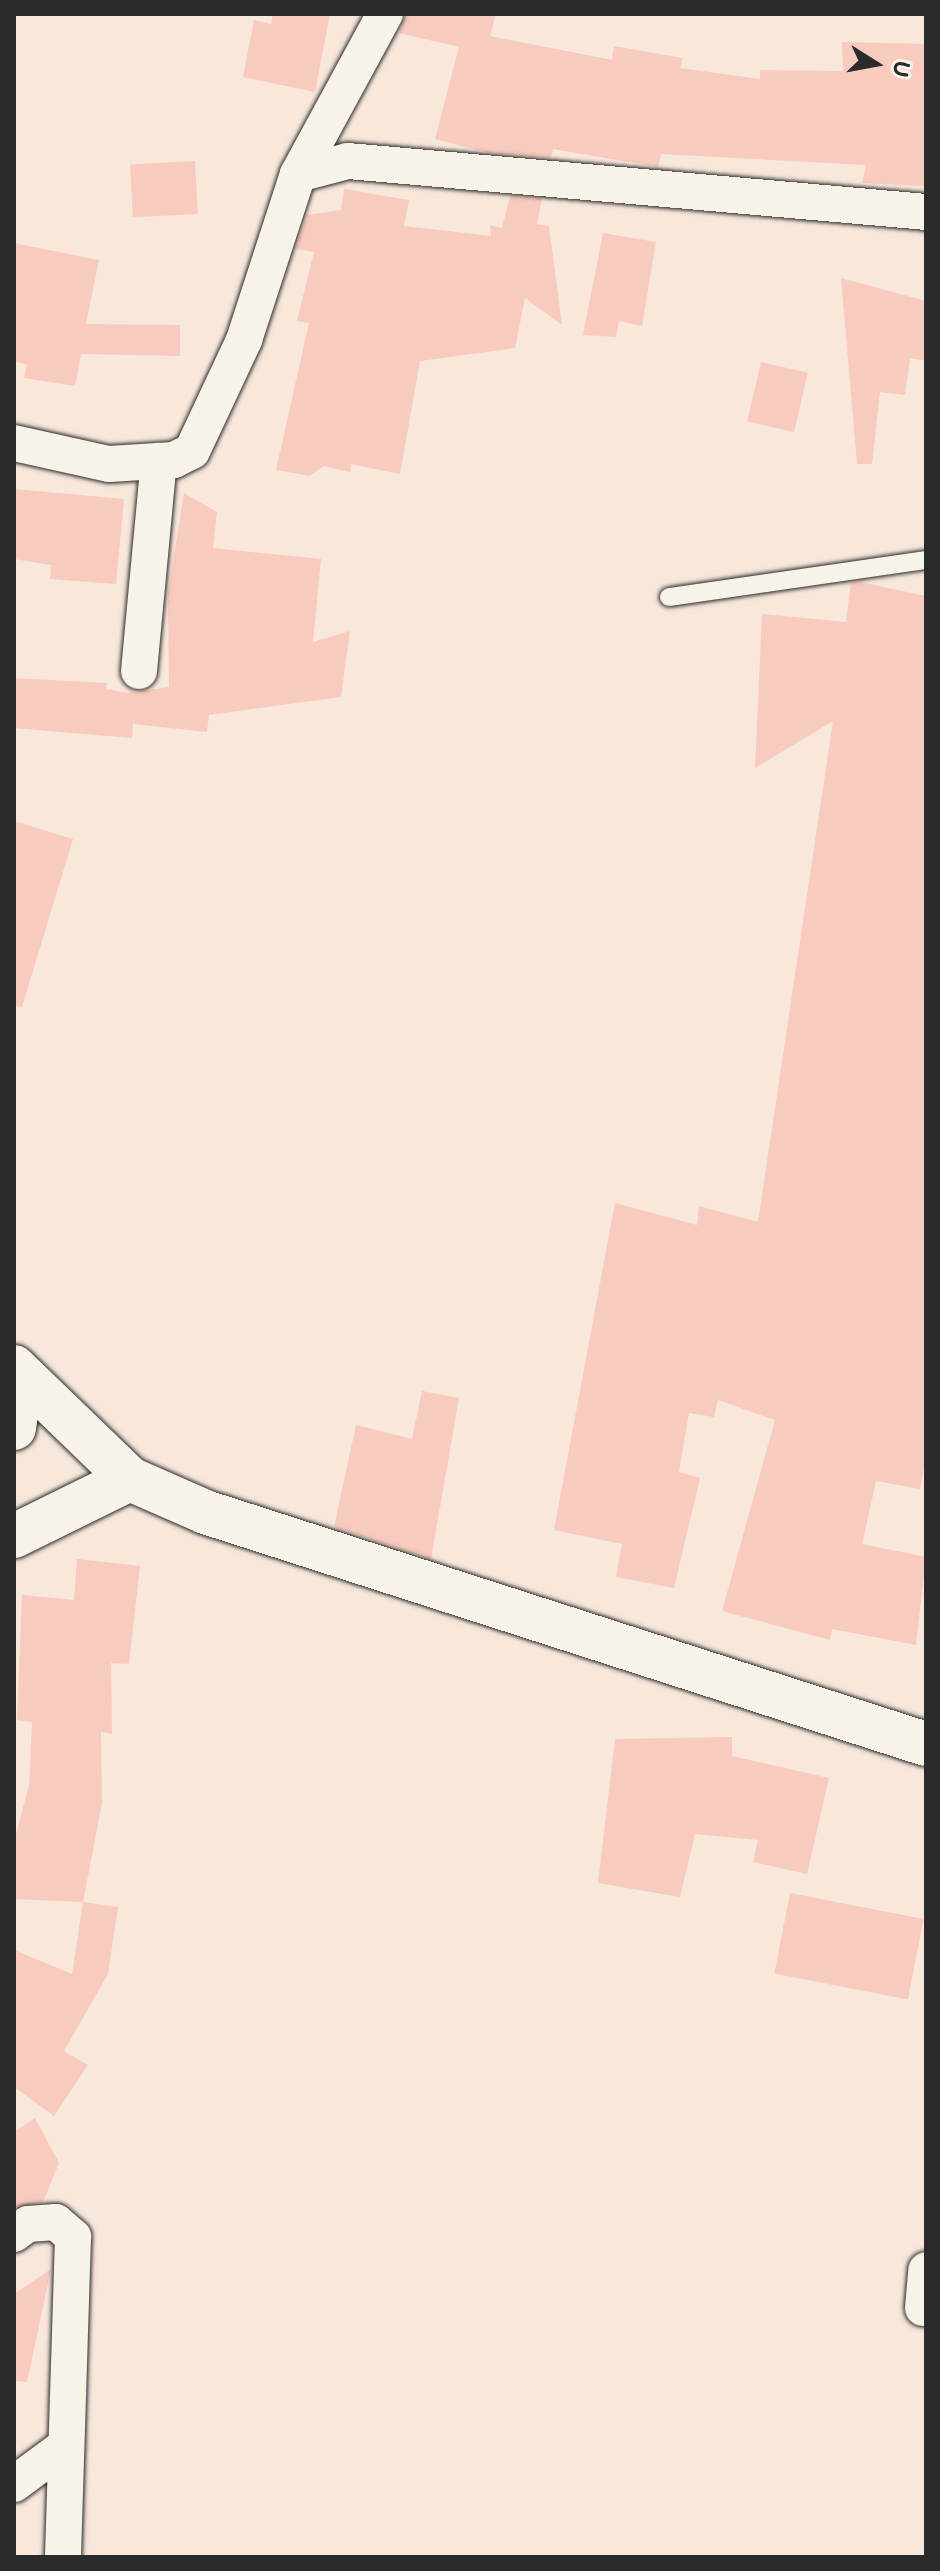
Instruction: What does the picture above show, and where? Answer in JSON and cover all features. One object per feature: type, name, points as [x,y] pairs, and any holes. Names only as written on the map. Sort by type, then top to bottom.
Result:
[{"type":"street","points":[[14,443],[109,464],[159,461],[192,451],[206,431],[298,174],[385,14]]},
{"type":"street","points":[[298,174],[348,161],[926,212]]},
{"type":"street","points":[[139,671],[159,461]]},
{"type":"street","points":[[14,1428],[18,1372]]},
{"type":"street","points":[[18,1372],[130,1479],[205,1512],[926,1744]]},
{"type":"street","points":[[14,1536],[130,1479]]},
{"type":"street","points":[[14,2234],[28,2224],[56,2222],[73,2237],[64,2447],[63,2557]]},
{"type":"street","points":[[923,2308],[926,2270]]},
{"type":"street","points":[[14,2484],[64,2447]]},
{"type":"lane","points":[[669,597],[926,560]]},
{"type":"building","points":[[273,14],[330,14],[315,92],[243,77],[254,20],[271,24]]},
{"type":"building","points":[[406,14],[496,14],[490,36],[612,60],[614,46],[683,58],[680,68],[760,79],[760,70],[843,71],[842,42],[926,44],[926,186],[862,183],[866,165],[661,154],[658,167],[553,149],[551,158],[486,152],[435,139],[459,47],[399,33]]},
{"type":"building","points":[[195,161],[198,214],[133,217],[130,164]]},
{"type":"building","points":[[344,189],[409,200],[404,226],[491,236],[490,225],[502,228],[510,196],[542,199],[537,224],[549,226],[562,325],[525,298],[515,348],[420,361],[400,474],[351,464],[350,472],[324,466],[310,476],[276,470],[309,323],[297,321],[314,252],[296,249],[307,215],[341,210]]},
{"type":"building","points":[[603,233],[656,242],[642,326],[619,321],[616,337],[583,335]]},
{"type":"building","points":[[14,243],[99,260],[86,324],[180,325],[180,356],[81,354],[75,386],[24,378],[27,365],[14,361]]},
{"type":"building","points":[[841,278],[926,301],[926,361],[910,358],[905,395],[880,392],[872,464],[857,464]]},
{"type":"building","points":[[761,362],[808,373],[794,432],[747,421]]},
{"type":"building","points":[[14,489],[124,499],[116,584],[50,579],[51,565],[14,559]]},
{"type":"building","points":[[184,493],[217,512],[213,548],[321,559],[313,642],[350,631],[341,697],[209,715],[207,732],[133,724],[132,738],[14,728],[14,678],[107,683],[106,689],[128,693],[169,687],[168,593]]},
{"type":"building","points":[[860,582],[926,596],[926,1457],[920,1489],[876,1481],[862,1544],[926,1557],[916,1645],[832,1629],[830,1640],[722,1611],[775,1420],[718,1400],[714,1417],[689,1413],[679,1472],[700,1478],[674,1588],[616,1577],[622,1544],[554,1530],[615,1203],[697,1225],[699,1206],[758,1222],[833,721],[755,768],[762,614],[846,622],[851,583]]},
{"type":"building","points":[[14,821],[73,839],[22,1007],[14,1006]]},
{"type":"building","points":[[422,1391],[459,1398],[431,1559],[334,1527],[356,1425],[412,1439]]},
{"type":"building","points":[[77,1559],[140,1566],[129,1664],[111,1663],[112,1734],[101,1732],[102,1803],[83,1902],[14,1899],[14,1841],[29,1786],[32,1722],[17,1720],[22,1595],[74,1600]]},
{"type":"building","points":[[732,1737],[732,1756],[829,1778],[807,1874],[753,1862],[758,1840],[695,1834],[680,1897],[598,1883],[615,1739]]},
{"type":"building","points":[[790,1893],[924,1919],[908,1999],[774,1973]]},
{"type":"building","points":[[83,1902],[118,1907],[108,1974],[64,2051],[88,2065],[54,2116],[14,2087],[14,1950],[72,1974]]},
{"type":"building","points":[[35,2118],[59,2163],[43,2202],[14,2208],[14,2132]]},
{"type":"building","points":[[51,2269],[27,2382],[14,2381],[14,2294]]}]
